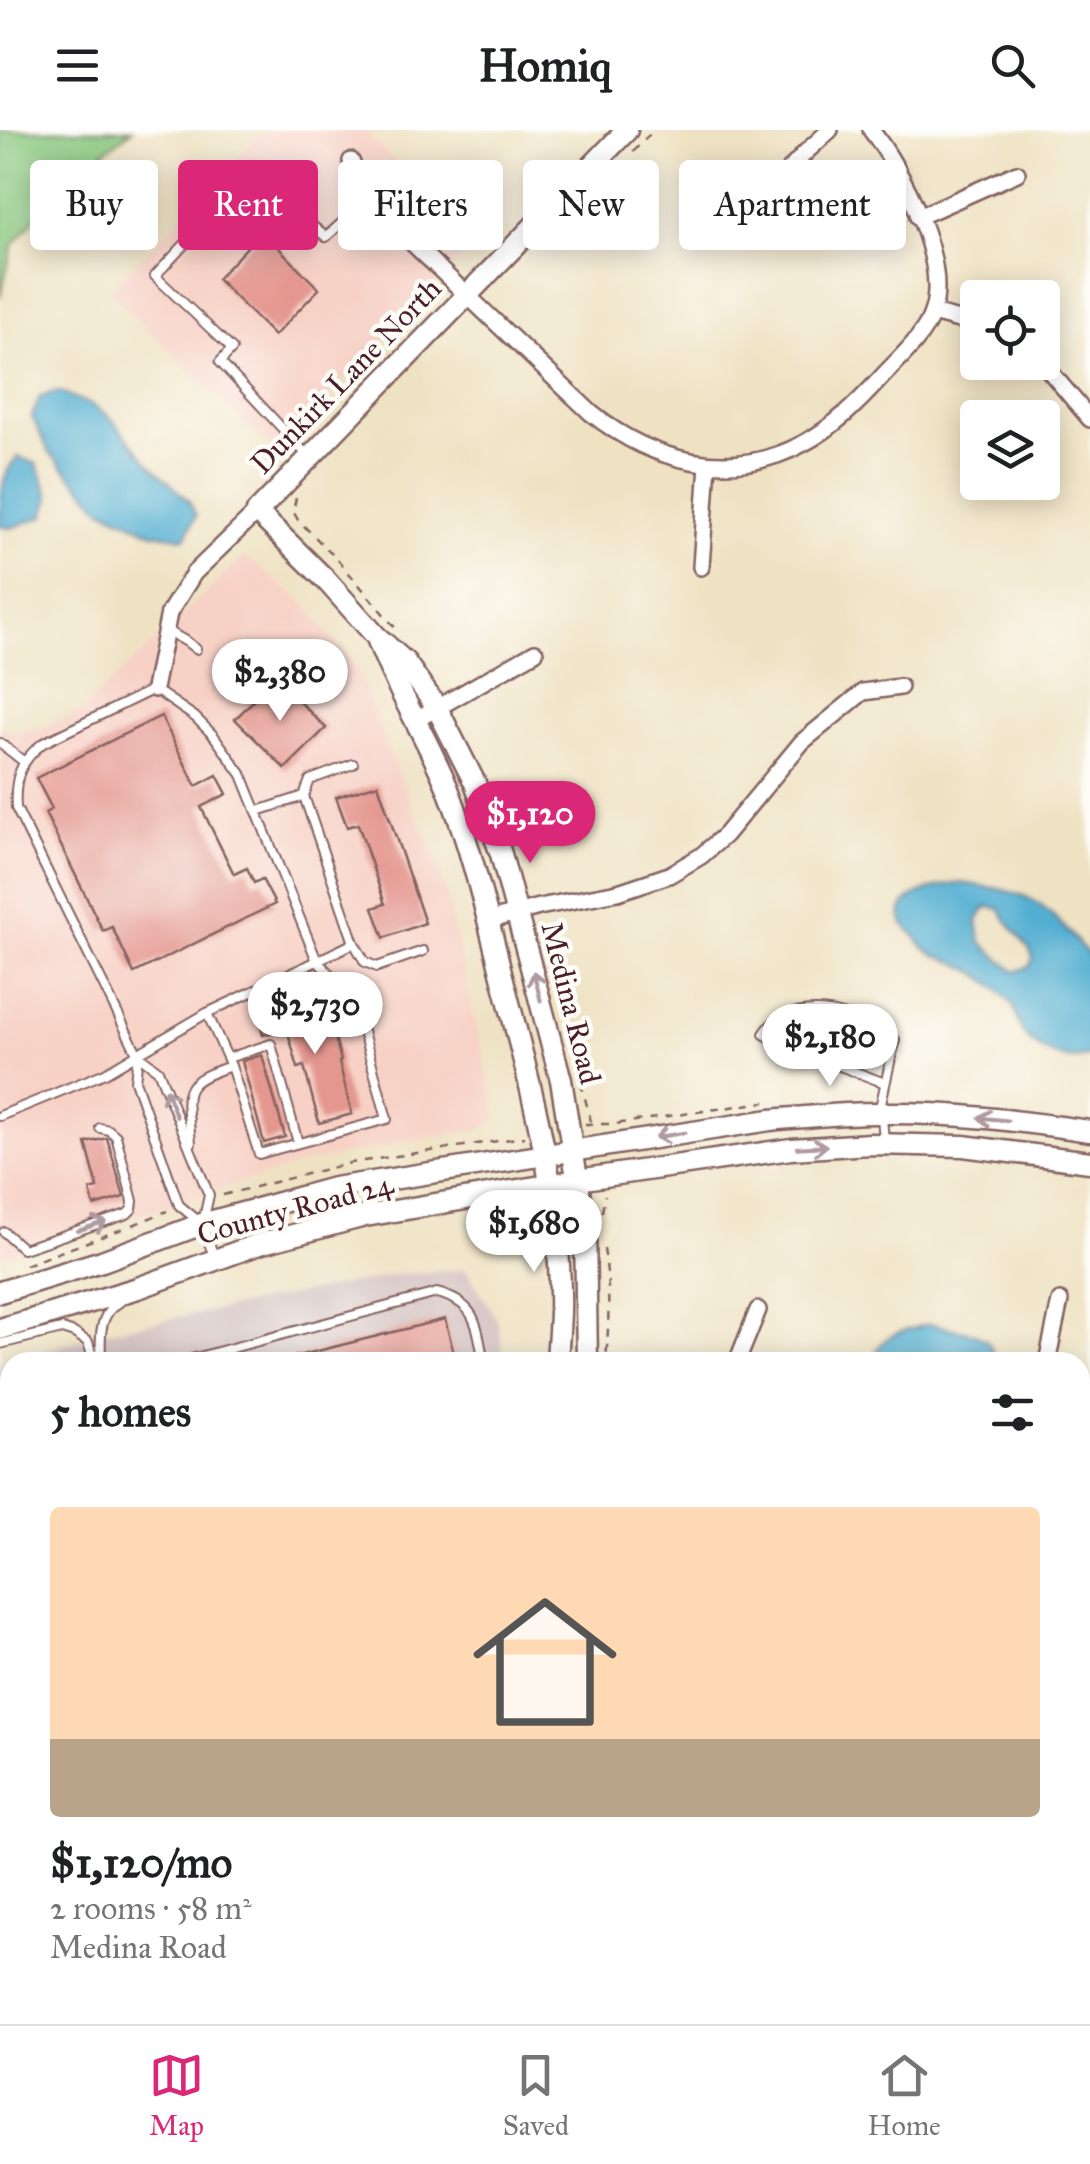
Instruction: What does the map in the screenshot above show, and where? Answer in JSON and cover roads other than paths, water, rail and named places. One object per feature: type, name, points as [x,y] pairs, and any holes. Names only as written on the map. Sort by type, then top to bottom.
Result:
[{"type":"street","name":"Dunkirk Lane North","points":[[154,690],[169,613],[194,573],[627,130]]},
{"type":"street","points":[[801,160],[830,130]]},
{"type":"street","points":[[420,250],[616,434],[644,449],[708,464],[741,463],[772,456],[803,444],[854,406],[906,351],[932,312],[934,262],[908,190],[871,130]]},
{"type":"street","points":[[918,217],[1017,173]]},
{"type":"street","points":[[932,312],[960,320]]},
{"type":"street","points":[[1057,380],[1090,419]]},
{"type":"street","points":[[701,567],[708,464]]},
{"type":"street","name":"Medina Road","points":[[257,512],[405,662],[437,708],[475,782],[501,854],[561,1080],[584,1227],[587,1352]]},
{"type":"street","name":"Medina Road","points":[[376,636],[448,790],[488,921],[523,1057],[550,1186],[560,1294],[557,1352]]},
{"type":"street","points":[[416,720],[535,652]]},
{"type":"street","points":[[488,921],[618,892],[669,875],[702,856],[725,835],[802,742],[863,692],[900,686]]},
{"type":"street","name":"County Road 24","points":[[0,1292],[202,1224],[334,1188],[770,1120],[882,1113],[971,1117],[1090,1131]]},
{"type":"street","name":"County Road 24","points":[[0,1329],[138,1288],[259,1244],[365,1216],[577,1180],[791,1148],[885,1144],[963,1146],[1090,1162]]},
{"type":"street","points":[[1049,1352],[1060,1301]]},
{"type":"street","points":[[741,1352],[758,1310]]},
{"type":"lane","points":[[310,457],[220,362],[232,349],[155,276],[213,214],[252,196],[276,196],[326,237],[338,226]]},
{"type":"lane","points":[[166,630],[196,650]]},
{"type":"lane","points":[[202,1224],[209,1195],[158,1070],[138,1055],[16,808],[17,781],[24,761],[43,742],[154,690],[176,702],[214,736],[242,774],[316,961],[354,999],[388,1119],[259,1154],[229,1062],[207,1013]]},
{"type":"lane","points":[[0,743],[24,761]]},
{"type":"lane","points":[[352,764],[310,780],[304,796],[354,943],[364,962],[377,967],[423,951]]},
{"type":"lane","points":[[258,812],[304,796]]},
{"type":"lane","points":[[0,1116],[104,1073],[207,1013],[354,943]]},
{"type":"lane","points":[[885,1083],[807,1055],[764,1034],[772,1022],[789,1014],[818,1009],[842,1012],[895,1040],[882,1113],[885,1144]]},
{"type":"lane","points":[[192,1152],[188,1092],[193,1082],[271,1044],[298,1143]]},
{"type":"lane","points":[[138,1055],[135,1082],[179,1205],[202,1224],[215,1260]]},
{"type":"lane","points":[[4,1232],[23,1249],[132,1209],[116,1136],[100,1128]]},
{"type":"lane","points":[[99,1352],[108,1311],[138,1288]]},
{"type":"lane","points":[[218,1352],[437,1294],[467,1306],[482,1352]]},
{"type":"lane","points":[[0,1344],[62,1329],[88,1342],[93,1352]]},
{"type":"water","points":[[57,391],[110,417],[150,464],[189,501],[196,516],[185,538],[153,533],[102,509],[50,453],[32,417],[40,397]]},
{"type":"water","points":[[18,457],[37,464],[50,497],[44,516],[11,528],[0,526],[1,497],[4,479]]},
{"type":"water","points":[[962,883],[1016,893],[1032,900],[1056,919],[1090,956],[1090,1056],[1062,1057],[1035,1044],[1022,1031],[1012,1005],[1000,991],[974,972],[930,952],[905,926],[902,915],[910,899],[931,889]],"holes":[[[986,907],[997,908],[1030,950],[1030,966],[1015,972],[981,942],[977,922]]]},
{"type":"water","points":[[930,1324],[973,1333],[988,1342],[993,1352],[876,1352],[887,1338]]}]
